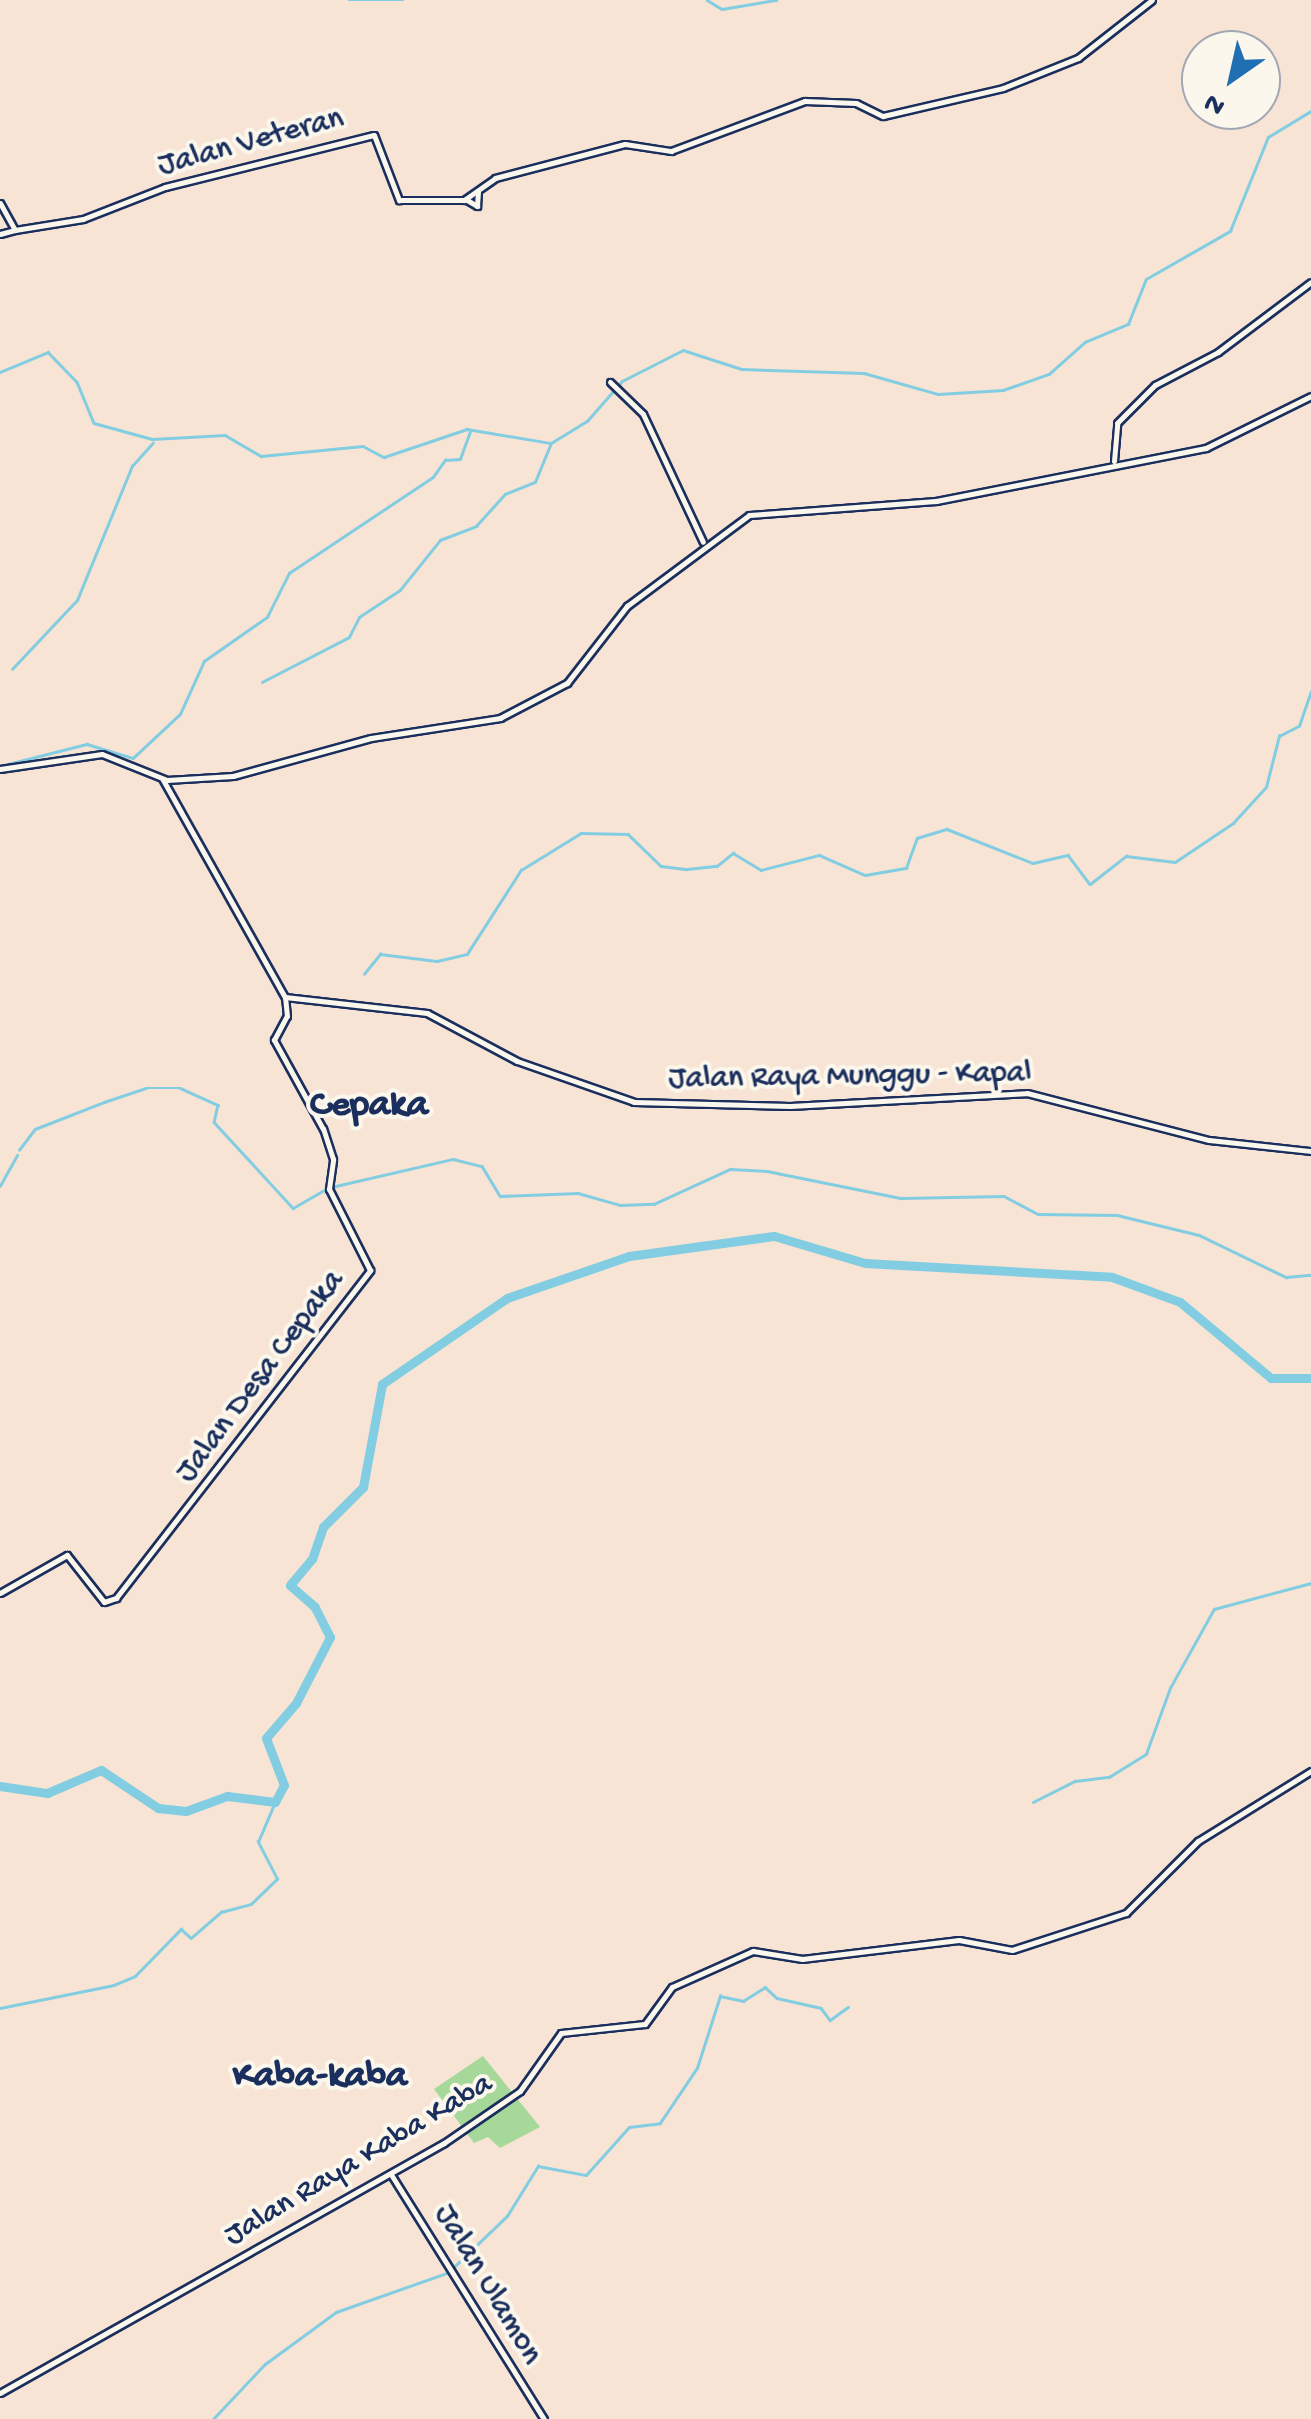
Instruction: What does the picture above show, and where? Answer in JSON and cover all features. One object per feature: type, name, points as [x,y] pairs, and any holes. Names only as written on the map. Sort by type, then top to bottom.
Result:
[{"type":"street","name":"Jalan Veteran","points":[[15,230],[92,217],[165,187],[374,135],[399,200],[464,200],[495,178],[615,146],[671,151],[804,100],[856,104],[883,116],[952,102],[1072,61],[1152,0]]},
{"type":"street","points":[[464,200],[477,206],[478,192]]},
{"type":"street","points":[[0,203],[15,230],[0,234]]},
{"type":"street","points":[[1114,461],[1116,423],[1155,386],[1218,352],[1311,282]]},
{"type":"street","points":[[610,382],[644,414],[703,542]]},
{"type":"street","points":[[0,769],[102,754],[176,781],[234,776],[521,710],[574,677],[618,615],[703,542],[756,513],[936,501],[1114,461],[1212,447],[1311,396]]},
{"type":"street","points":[[162,778],[285,997]]},
{"type":"street","points":[[170,792],[176,781]]},
{"type":"street","name":"Jalan Raya Munggu - Kapal","points":[[285,997],[427,1013],[517,1061],[634,1102],[790,1106],[1027,1093],[1209,1140],[1311,1152]]},
{"type":"street","name":"Jalan Desa Cepaka","points":[[0,1594],[68,1555],[106,1604],[181,1522],[370,1270],[329,1185],[332,1158],[324,1129],[273,1037],[288,1016],[285,997]]},
{"type":"street","name":"Jalan Raya Kaba Kaba","points":[[0,2394],[391,2175],[517,2093],[558,2034],[645,2024],[670,1988],[699,1970],[758,1950],[802,1960],[958,1940],[998,1950],[1031,1946],[1135,1910],[1193,1844],[1311,1771]]},
{"type":"street","name":"Jalan Ulamon","points":[[391,2175],[544,2419]]},
{"type":"green space","points":[[483,2056],[540,2127],[500,2148],[488,2137],[474,2143],[434,2089]]},
{"type":"waterway","points":[[349,0],[403,0]]},
{"type":"waterway","points":[[707,0],[722,9],[776,0]]},
{"type":"waterway","points":[[0,372],[48,352],[77,382],[94,423],[152,439],[225,435],[261,456],[363,446],[384,457],[467,429],[551,443],[587,421],[622,381],[683,350],[742,369],[864,373],[938,394],[1003,390],[1049,374],[1085,342],[1128,324],[1146,279],[1230,231],[1268,137],[1311,111]]},
{"type":"waterway","points":[[0,766],[87,744],[133,758],[180,714],[204,661],[267,617],[289,573],[433,477],[445,460],[460,459],[470,432]]},
{"type":"waterway","points":[[12,669],[77,600],[132,466],[153,443]]},
{"type":"waterway","points":[[262,682],[349,637],[359,617],[400,590],[440,540],[476,526],[505,494],[535,482],[551,443]]},
{"type":"waterway","points":[[364,974],[380,954],[437,961],[467,954],[521,870],[581,833],[628,834],[661,866],[687,869],[717,866],[733,853],[761,870],[819,855],[865,875],[906,868],[917,838],[947,829],[1033,863],[1068,855],[1090,884],[1126,856],[1175,862],[1233,823],[1266,787],[1279,736],[1299,726],[1311,692]]},
{"type":"waterway","points":[[19,1150],[35,1129],[104,1102],[146,1088],[180,1088],[218,1105],[214,1122],[293,1208],[327,1188],[453,1159],[482,1166],[500,1196],[578,1193],[620,1205],[654,1204],[730,1169],[767,1171],[901,1198],[1004,1196],[1038,1214],[1117,1215],[1199,1235],[1286,1277],[1311,1275]]},
{"type":"waterway","points":[[0,1186],[17,1155]]},
{"type":"waterway","points":[[0,1786],[47,1793],[101,1770],[158,1808],[186,1811],[227,1796],[275,1802],[284,1785],[266,1738],[296,1703],[330,1637],[315,1607],[290,1585],[312,1559],[323,1527],[363,1487],[382,1384],[507,1298],[629,1256],[774,1236],[865,1263],[1112,1277],[1180,1302],[1271,1378],[1311,1378]]},
{"type":"waterway","points":[[1033,1802],[1075,1781],[1109,1777],[1146,1754],[1170,1688],[1214,1609],[1311,1583]]},
{"type":"waterway","points":[[0,2008],[114,1985],[135,1976],[181,1929],[191,1938],[221,1912],[251,1904],[277,1879],[258,1842],[275,1802]]},
{"type":"waterway","points":[[455,2266],[507,2216],[538,2166],[586,2175],[629,2127],[660,2123],[697,2068],[720,1996],[743,2001],[765,1987],[777,1998],[821,2008],[830,2020],[848,2007]]},
{"type":"waterway","points":[[213,2419],[265,2364],[336,2312],[447,2273]]},
{"type":"district","name":"Cepaka","points":[[369,1107]]},
{"type":"district","name":"Kaba-kaba","points":[[320,2078]]}]
